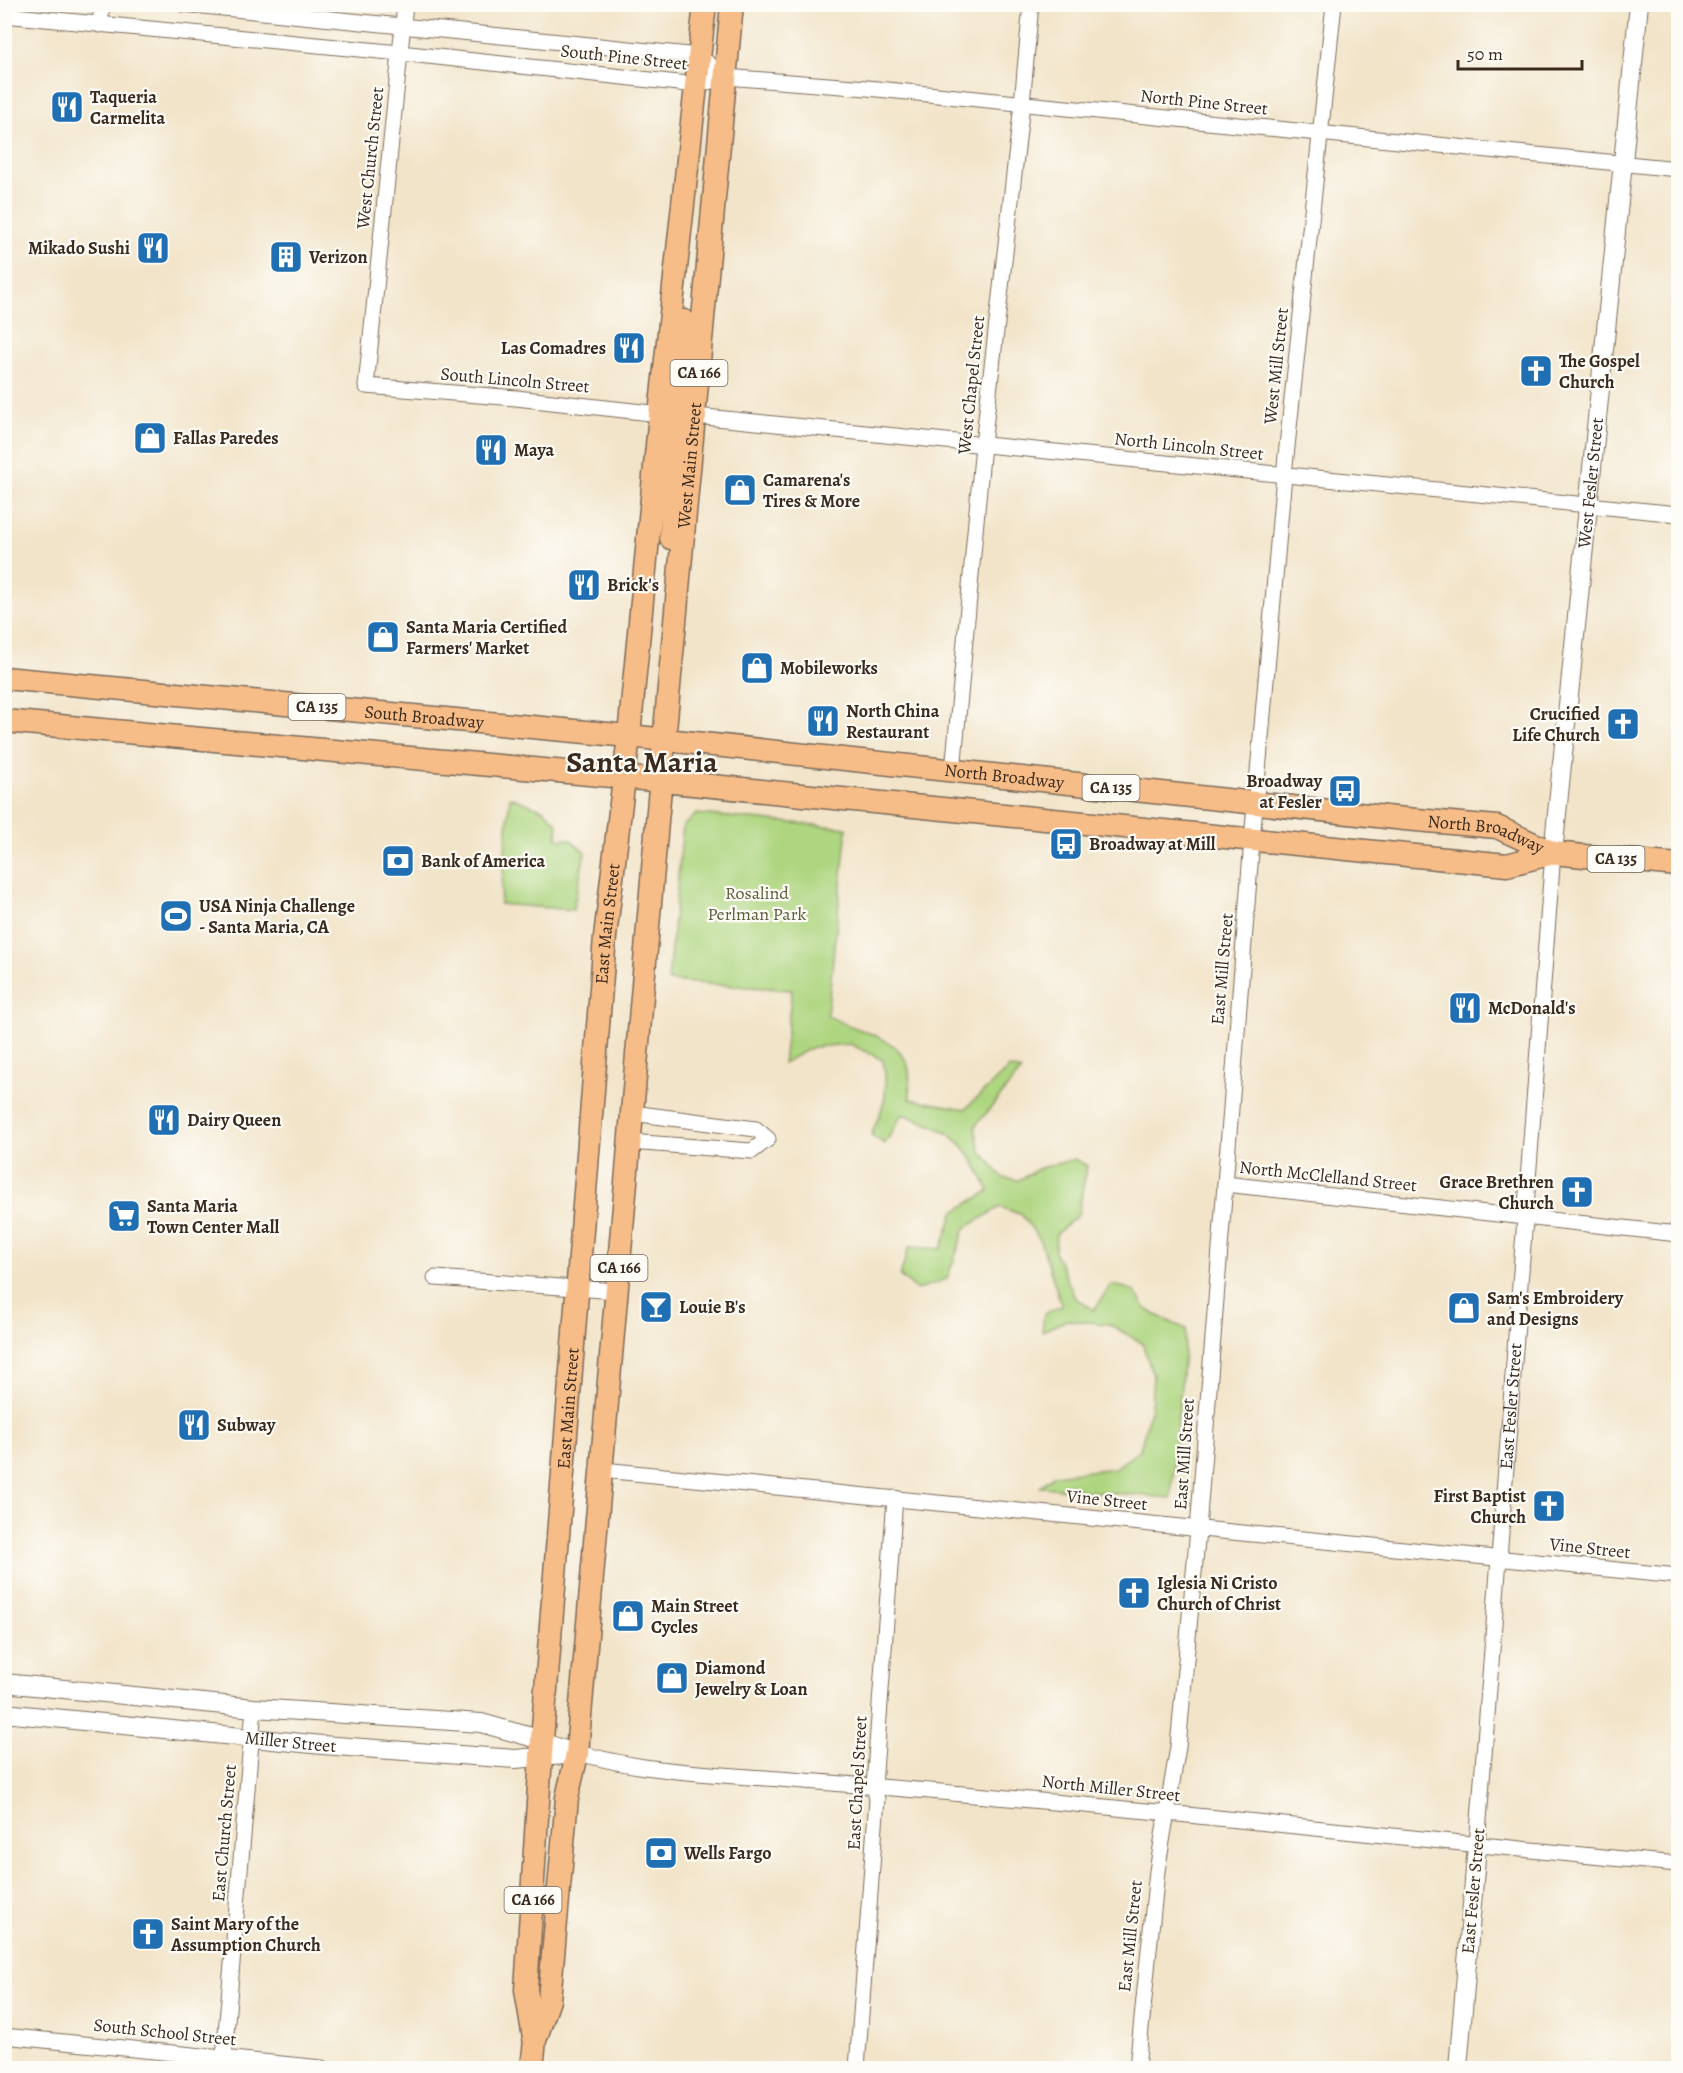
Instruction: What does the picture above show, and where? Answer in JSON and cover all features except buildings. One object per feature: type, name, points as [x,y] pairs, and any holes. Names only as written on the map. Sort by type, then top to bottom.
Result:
[{"type":"main road","name":"West Main Street","points":[[622,777],[629,736],[660,414],[705,4]]},
{"type":"main road","name":"West Main Street","points":[[661,781],[680,593],[732,4]]},
{"type":"main road","points":[[680,248],[684,296],[680,396],[685,414],[695,416]]},
{"type":"main road","points":[[660,414],[671,419],[675,431],[671,542],[680,593]]},
{"type":"main road","name":"South Broadway","points":[[4,678],[664,741]]},
{"type":"main road","name":"CA 135","points":[[4,721],[661,781]]},
{"type":"main road","name":"North Broadway","points":[[664,741],[1497,826],[1553,853]]},
{"type":"main road","name":"East Main Street","points":[[535,2040],[526,1990],[542,1750],[604,937],[622,777]]},
{"type":"main road","name":"North Broadway","points":[[661,781],[1507,865],[1553,853],[1678,865]]},
{"type":"main road","name":"East Main Street","points":[[532,2068],[535,2040],[549,2000],[567,1798],[577,1754],[661,781]]},
{"type":"street","points":[[100,25],[102,4]]},
{"type":"street","name":"South Pine Street","points":[[183,4],[699,56],[725,77]]},
{"type":"street","name":"West Church Street","points":[[366,386],[405,4]]},
{"type":"street","name":"West Chapel Street","points":[[953,771],[984,445],[1031,4]]},
{"type":"street","name":"West Mill Street","points":[[1252,840],[1284,475],[1334,4]]},
{"type":"street","name":"West Fesler Street","points":[[1553,853],[1639,4]]},
{"type":"street","name":"South Pine Street","points":[[4,15],[400,53],[697,85],[725,77]]},
{"type":"street","name":"North Pine Street","points":[[725,77],[1678,169]]},
{"type":"street","name":"South Lincoln Street","points":[[366,386],[516,398],[660,414]]},
{"type":"street","name":"North Lincoln Street","points":[[695,416],[1678,514]]},
{"type":"street","name":"East Mill Street","points":[[1137,2068],[1157,1871],[1178,1747],[1198,1529],[1252,840]]},
{"type":"street","name":"East Fesler Street","points":[[1458,2068],[1553,853]]},
{"type":"street","points":[[629,1142],[752,1151],[768,1139],[756,1129],[632,1113]]},
{"type":"street","name":"North McClelland Street","points":[[1225,1184],[1678,1234]]},
{"type":"street","points":[[435,1278],[617,1291]]},
{"type":"street","name":"Vine Street","points":[[603,1470],[1678,1576]]},
{"type":"street","name":"East Chapel Street","points":[[857,2068],[878,1799],[874,1786],[895,1498]]},
{"type":"street","name":"Miller Street","points":[[4,1683],[254,1708],[481,1723],[542,1750],[577,1754]]},
{"type":"street","name":"East Church Street","points":[[224,2063],[254,1708]]},
{"type":"street","name":"Miller Street","points":[[4,1713],[515,1760],[542,1750]]},
{"type":"street","name":"North Miller Street","points":[[577,1754],[617,1763],[726,1775],[1166,1813],[1477,1846],[1678,1864]]},
{"type":"street","name":"South School Street","points":[[4,2036],[224,2063],[322,2068]]},
{"type":"green space","points":[[510,797],[544,810],[558,824],[557,838],[571,840],[585,852],[573,910],[500,904]]},
{"type":"green space","name":"Rosalind Perlman Park","points":[[697,814],[847,828],[827,1015],[873,1034],[903,1055],[908,1066],[910,1099],[965,1109],[1009,1068],[1021,1071],[975,1127],[980,1150],[1003,1178],[1019,1180],[1040,1168],[1075,1159],[1087,1166],[1078,1215],[1056,1234],[1055,1252],[1075,1298],[1094,1310],[1111,1285],[1123,1287],[1135,1293],[1145,1308],[1151,1312],[1186,1329],[1171,1498],[1040,1487],[1054,1475],[1115,1468],[1140,1450],[1151,1407],[1153,1375],[1142,1343],[1109,1324],[1067,1320],[1042,1331],[1044,1314],[1062,1306],[1040,1240],[1022,1215],[1000,1207],[965,1228],[947,1279],[917,1290],[900,1276],[909,1247],[941,1249],[954,1212],[989,1191],[965,1149],[956,1140],[934,1126],[902,1114],[885,1144],[871,1135],[880,1115],[886,1090],[883,1060],[850,1044],[813,1047],[783,1063],[792,990],[668,981],[683,826]]},
{"type":"place","name":"Taqueria Carmelita","points":[[67,107]]},
{"type":"place","name":"Mikado Sushi","points":[[153,248]]},
{"type":"place","name":"Verizon","points":[[286,257]]},
{"type":"place","name":"Las Comadres","points":[[629,348]]},
{"type":"place","name":"The Gospel Church","points":[[1536,371]]},
{"type":"place","name":"Fallas Paredes","points":[[150,438]]},
{"type":"place","name":"Maya","points":[[491,450]]},
{"type":"place","name":"Camarena's Tires & More","points":[[740,490]]},
{"type":"place","name":"Brick's","points":[[584,585]]},
{"type":"place","name":"Santa Maria Certified Farmers' Market","points":[[383,637]]},
{"type":"place","name":"Mobileworks","points":[[757,668]]},
{"type":"place","name":"North China Restaurant","points":[[823,721]]},
{"type":"place","name":"Crucified Life Church","points":[[1623,724]]},
{"type":"place","name":"Broadway at Fesler","points":[[1345,791]]},
{"type":"place","name":"Broadway at Mill","points":[[1066,844]]},
{"type":"place","name":"Bank of America","points":[[398,861]]},
{"type":"place","name":"USA Ninja Challenge - Santa Maria, CA","points":[[176,916]]},
{"type":"place","name":"McDonald's","points":[[1465,1008]]},
{"type":"place","name":"Dairy Queen","points":[[164,1120]]},
{"type":"place","name":"Grace Brethren Church","points":[[1577,1192]]},
{"type":"place","name":"Santa Maria Town Center Mall","points":[[124,1216]]},
{"type":"place","name":"Louie B's","points":[[656,1307]]},
{"type":"place","name":"Sam's Embroidery and Designs","points":[[1464,1308]]},
{"type":"place","name":"Subway","points":[[194,1425]]},
{"type":"place","name":"First Baptist Church","points":[[1549,1506]]},
{"type":"place","name":"Iglesia Ni Cristo Church of Christ","points":[[1134,1593]]},
{"type":"place","name":"Main Street Cycles","points":[[628,1616]]},
{"type":"place","name":"Diamond Jewelry & Loan","points":[[672,1678]]},
{"type":"place","name":"Wells Fargo","points":[[661,1853]]},
{"type":"place","name":"Saint Mary of the Assumption Church","points":[[148,1934]]},
{"type":"district","name":"Santa Maria","points":[[642,762]]}]
